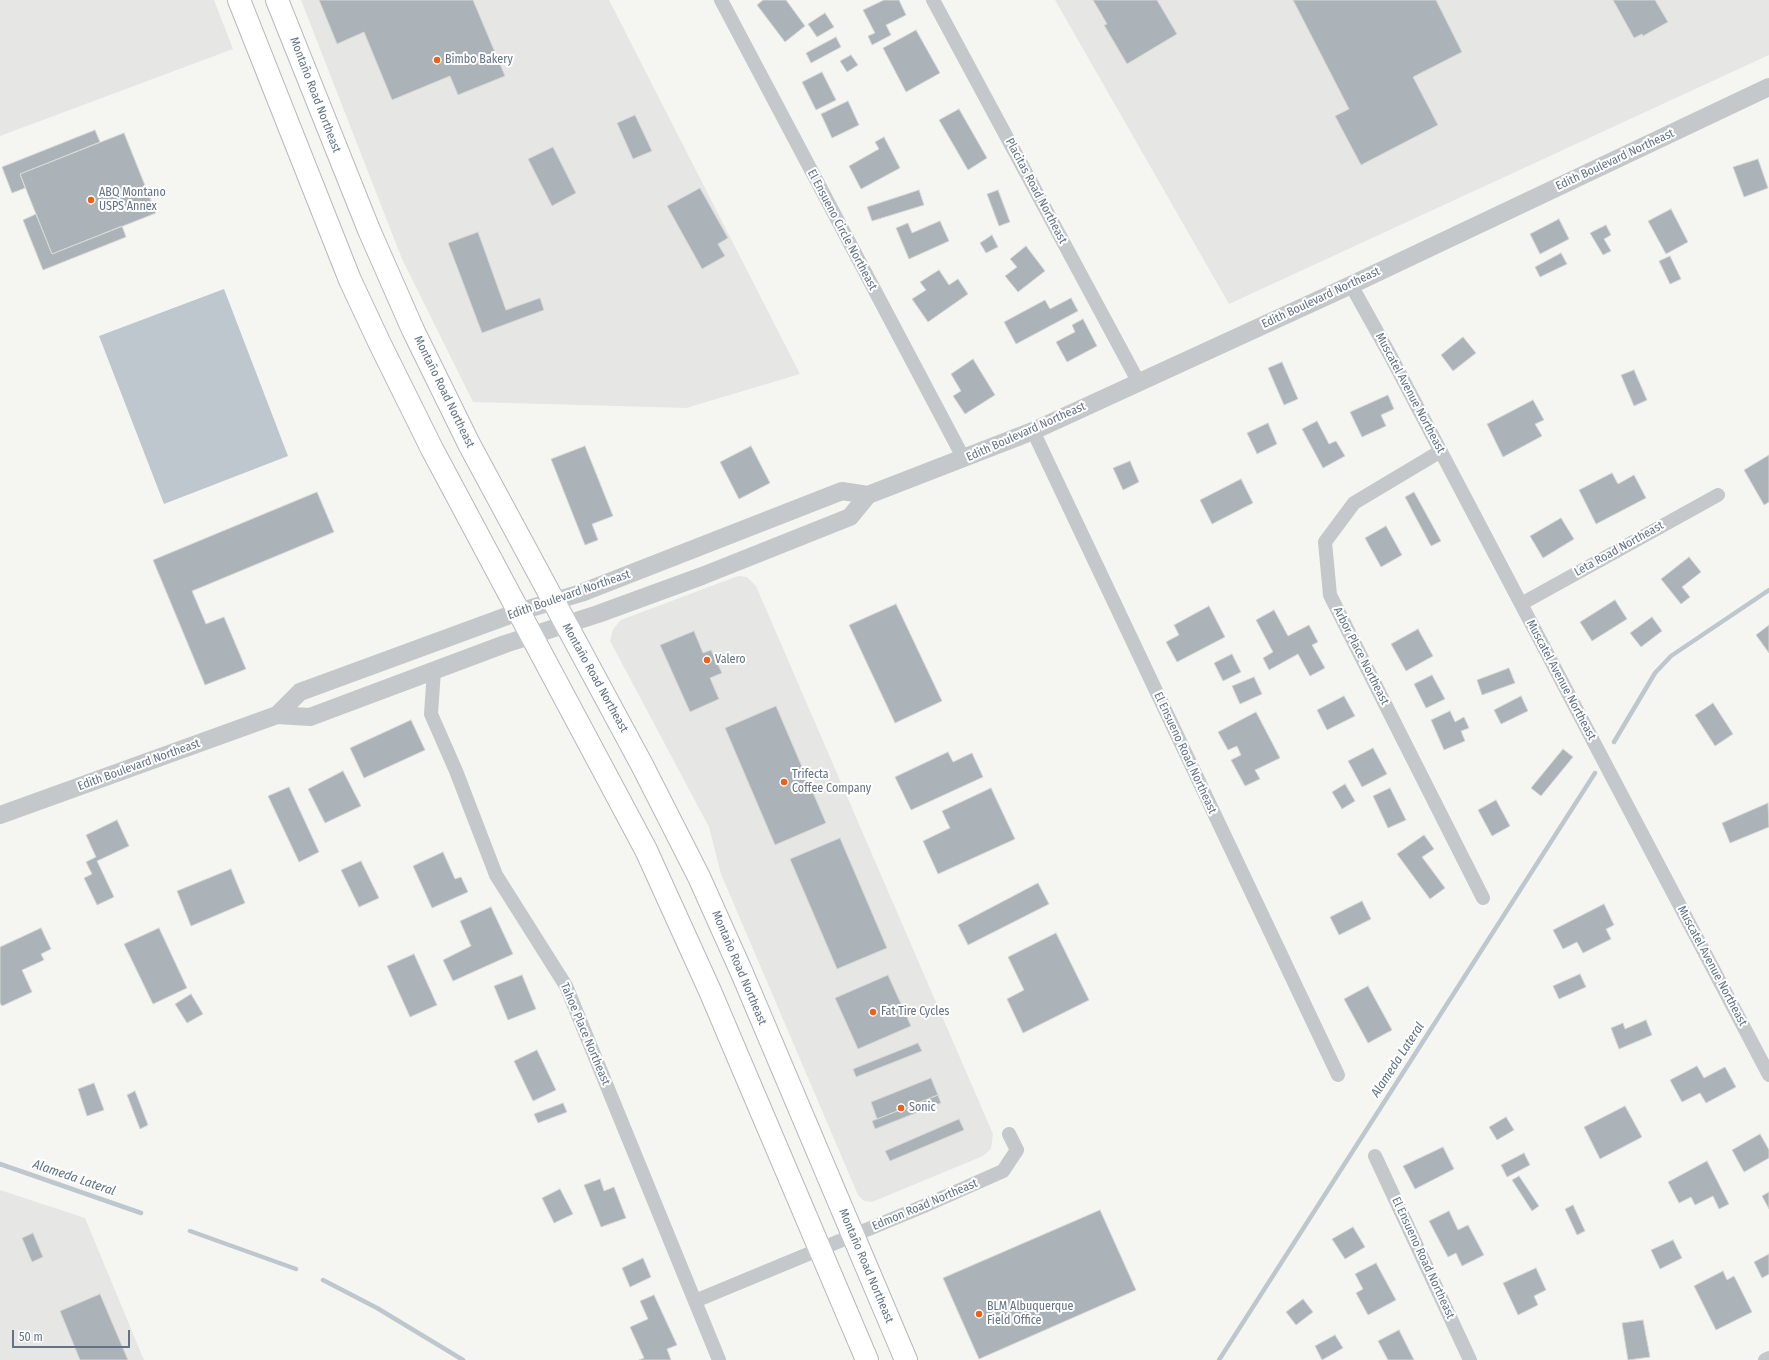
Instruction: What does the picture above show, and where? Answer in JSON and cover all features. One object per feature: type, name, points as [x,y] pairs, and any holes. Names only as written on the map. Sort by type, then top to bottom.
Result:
[{"type":"main road","points":[[239,0],[339,252],[374,331],[429,443],[530,635],[646,850],[690,946],[867,1360]]},
{"type":"main road","name":"Montaño Road Northeast","points":[[278,0],[368,230],[410,324],[466,438],[639,759],[699,877],[736,960],[906,1360]]},
{"type":"street","name":"El Ensueno Circle Northeast","points":[[721,0],[964,459]]},
{"type":"street","name":"Placitas Road Northeast","points":[[933,0],[1138,382]]},
{"type":"street","name":"Edith Boulevard Northeast","points":[[277,715],[300,692],[518,612],[582,593],[842,492],[868,495],[1033,431],[1351,285],[1769,87]]},
{"type":"street","name":"Muscatel Avenue Northeast","points":[[1351,285],[1441,451],[1769,1075]]},
{"type":"street","name":"El Ensueno Road Northeast","points":[[1033,431],[1338,1075]]},
{"type":"street","name":"Arbor Place Northeast","points":[[1441,451],[1354,503],[1325,542],[1330,594],[1483,898]]},
{"type":"street","name":"Edith Boulevard Northeast","points":[[0,815],[277,715],[310,717],[530,635],[598,614],[702,576],[850,517],[868,495]]},
{"type":"street","name":"Leta Road Northeast","points":[[1521,604],[1718,495]]},
{"type":"street","name":"Tahoe Place Northeast","points":[[434,670],[430,714],[456,771],[496,875],[566,986],[719,1360]]},
{"type":"street","name":"Edmon Road Northeast","points":[[695,1301],[1003,1171],[1018,1150],[1009,1134]]},
{"type":"street","name":"El Ensueno Road Northeast","points":[[1375,1156],[1470,1360]]},
{"type":"street","points":[[1765,1360],[1769,1358]]},
{"type":"shaded area","points":[[0,0],[214,0],[233,49],[0,136]]},
{"type":"shaded area","points":[[301,0],[609,0],[800,374],[686,408],[473,402],[402,259]]},
{"type":"shaded area","points":[[1055,0],[1769,0],[1769,55],[1229,304]]},
{"type":"shaded area","points":[[224,289],[288,456],[164,504],[99,336]]},
{"type":"shaded area","points":[[738,576],[747,577],[756,586],[993,1134],[991,1149],[983,1156],[872,1202],[864,1201],[858,1195],[721,874],[709,827],[610,641],[613,629],[621,620]]},
{"type":"shaded area","points":[[0,1190],[85,1218],[144,1360],[0,1360]]},
{"type":"building","name":"Bimbo Bakery","points":[[319,0],[473,0],[505,76],[458,95],[450,76],[392,100],[364,32],[337,44]]},
{"type":"building","points":[[763,0],[786,0],[805,26],[785,42],[757,5]]},
{"type":"building","points":[[884,0],[899,0],[906,15],[886,25],[891,35],[872,45],[868,36],[875,33],[863,10]]},
{"type":"building","points":[[1093,0],[1157,0],[1177,34],[1127,64],[1104,25],[1107,24]]},
{"type":"building","points":[[1293,0],[1436,0],[1462,52],[1413,77],[1438,125],[1361,165],[1335,116],[1349,109]]},
{"type":"building","points":[[1613,0],[1655,0],[1668,22],[1643,36],[1642,34],[1634,38]]},
{"type":"building","points":[[825,13],[834,27],[817,37],[808,24]]},
{"type":"building","points":[[916,30],[940,73],[906,92],[883,48]]},
{"type":"building","points":[[836,37],[841,47],[811,63],[806,53]]},
{"type":"building","points":[[851,55],[858,65],[847,72],[840,61]]},
{"type":"building","points":[[822,72],[836,100],[816,110],[802,82]]},
{"type":"building","points":[[848,101],[859,125],[832,138],[821,114]]},
{"type":"building","points":[[959,109],[987,158],[968,170],[939,120]]},
{"type":"building","points":[[635,115],[652,151],[633,159],[617,123]]},
{"type":"building","points":[[95,130],[100,142],[20,174],[25,188],[12,193],[2,167]]},
{"type":"building","name":"ABQ Montano USPS Annex","points":[[124,133],[156,213],[52,254],[20,174]]},
{"type":"building","points":[[884,137],[900,168],[861,189],[849,166],[879,149],[875,142]]},
{"type":"building","points":[[553,147],[576,193],[552,206],[528,159]]},
{"type":"building","points":[[1758,159],[1768,188],[1744,197],[1733,167]]},
{"type":"building","points":[[700,188],[728,238],[718,244],[725,256],[702,269],[667,206]]},
{"type":"building","points":[[919,190],[924,205],[872,221],[867,207]]},
{"type":"building","points":[[998,190],[1010,222],[999,226],[987,194]]},
{"type":"building","points":[[1671,209],[1688,242],[1666,254],[1648,221]]},
{"type":"building","points":[[36,214],[52,254],[122,226],[126,237],[43,270],[23,220]]},
{"type":"building","points":[[1559,219],[1569,239],[1540,254],[1530,234]]},
{"type":"building","points":[[940,221],[949,241],[909,259],[896,228],[908,223],[912,233]]},
{"type":"building","points":[[1606,225],[1611,235],[1604,239],[1611,251],[1603,255],[1590,233]]},
{"type":"building","points":[[478,232],[506,310],[540,298],[544,310],[482,333],[448,243]]},
{"type":"building","points":[[992,235],[998,247],[986,253],[980,243]]},
{"type":"building","points":[[1026,246],[1045,271],[1018,292],[1005,276],[1017,267],[1010,259]]},
{"type":"building","points":[[1561,253],[1567,264],[1540,277],[1535,267]]},
{"type":"building","points":[[1670,256],[1681,279],[1670,284],[1659,261]]},
{"type":"building","points":[[939,270],[949,285],[958,279],[968,294],[928,322],[912,299],[926,290],[920,282]]},
{"type":"building","points":[[1071,298],[1078,311],[1016,344],[1004,322],[1045,300],[1050,309]]},
{"type":"building","points":[[1083,319],[1097,346],[1067,362],[1056,342],[1075,332],[1072,325]]},
{"type":"building","points":[[1463,337],[1476,353],[1453,371],[1441,355]]},
{"type":"building","points":[[973,359],[995,395],[965,414],[953,396],[961,391],[951,374]]},
{"type":"building","points":[[1282,362],[1298,399],[1284,405],[1268,368]]},
{"type":"building","points":[[1634,370],[1647,400],[1634,406],[1621,375]]},
{"type":"building","points":[[1388,395],[1394,409],[1381,415],[1386,426],[1362,437],[1350,412]]},
{"type":"building","points":[[1533,400],[1544,420],[1535,424],[1542,436],[1503,457],[1487,424]]},
{"type":"building","points":[[1317,421],[1329,444],[1336,441],[1345,456],[1323,468],[1302,429]]},
{"type":"building","points":[[1268,423],[1277,444],[1257,454],[1247,433]]},
{"type":"building","points":[[585,446],[613,516],[592,524],[598,540],[585,545],[551,459]]},
{"type":"building","points":[[751,446],[770,483],[739,499],[720,462]]},
{"type":"building","points":[[1769,455],[1769,502],[1764,505],[1744,470]]},
{"type":"building","points":[[1130,461],[1139,482],[1123,490],[1113,468]]},
{"type":"building","points":[[1612,473],[1618,484],[1634,475],[1646,498],[1596,524],[1579,490]]},
{"type":"building","points":[[1241,479],[1253,503],[1212,524],[1200,500]]},
{"type":"building","points":[[317,492],[334,532],[192,591],[206,624],[224,617],[246,669],[205,685],[153,560]]},
{"type":"building","points":[[1414,492],[1441,541],[1431,546],[1405,497]]},
{"type":"building","points":[[1561,518],[1574,539],[1543,558],[1530,536]]},
{"type":"building","points":[[1386,526],[1402,555],[1381,567],[1365,538]]},
{"type":"building","points":[[1689,557],[1701,572],[1682,587],[1690,597],[1681,604],[1661,579]]},
{"type":"building","points":[[1615,600],[1627,619],[1592,641],[1580,622]]},
{"type":"building","points":[[896,604],[942,701],[895,723],[849,625]]},
{"type":"building","points":[[1209,606],[1225,637],[1177,662],[1166,642],[1179,635],[1174,625]]},
{"type":"building","points":[[1274,610],[1288,636],[1309,625],[1318,642],[1312,645],[1325,668],[1310,676],[1298,654],[1269,670],[1263,658],[1273,652],[1256,620]]},
{"type":"building","points":[[1652,617],[1662,631],[1641,647],[1630,633]]},
{"type":"building","points":[[1769,625],[1769,653],[1756,635]]},
{"type":"building","points":[[1418,629],[1433,656],[1406,671],[1391,644]]},
{"type":"building","points":[[694,631],[703,653],[711,650],[722,673],[710,678],[719,699],[690,712],[660,645]]},
{"type":"building","points":[[1232,654],[1241,672],[1223,681],[1214,663]]},
{"type":"building","points":[[1509,668],[1515,683],[1482,695],[1477,680]]},
{"type":"building","points":[[1432,675],[1445,699],[1426,708],[1414,684]]},
{"type":"building","points":[[1254,677],[1262,694],[1240,704],[1232,686]]},
{"type":"building","points":[[1344,696],[1355,716],[1327,730],[1317,710]]},
{"type":"building","points":[[1521,696],[1528,711],[1501,724],[1494,710]]},
{"type":"building","points":[[1713,703],[1733,734],[1715,746],[1695,715]]},
{"type":"building","points":[[776,706],[826,823],[775,845],[725,728]]},
{"type":"building","points":[[1450,711],[1455,722],[1464,717],[1469,728],[1461,731],[1465,741],[1444,750],[1431,720]]},
{"type":"building","points":[[1256,712],[1280,758],[1255,770],[1260,779],[1245,786],[1231,760],[1241,755],[1237,746],[1228,750],[1218,732]]},
{"type":"building","points":[[411,720],[425,750],[364,778],[350,748]]},
{"type":"building","points":[[1373,748],[1387,774],[1362,787],[1348,761]]},
{"type":"building","points":[[1563,749],[1573,757],[1541,796],[1531,788]]},
{"type":"building","points":[[948,752],[953,762],[972,753],[983,777],[911,810],[895,777]]},
{"type":"building","points":[[343,771],[361,806],[325,823],[308,789]]},
{"type":"building","points":[[1345,784],[1355,801],[1342,809],[1332,792]]},
{"type":"building","points":[[289,787],[319,852],[299,862],[268,796]]},
{"type":"building","points":[[991,788],[1015,839],[938,874],[923,841],[950,828],[942,811]]},
{"type":"building","points":[[1390,788],[1406,820],[1388,828],[1373,796]]},
{"type":"building","points":[[1496,800],[1510,826],[1492,836],[1478,810]]},
{"type":"building","points":[[1768,803],[1769,827],[1730,843],[1722,823]]},
{"type":"building","points":[[117,820],[129,846],[97,861],[114,897],[97,905],[84,878],[92,874],[86,862],[96,857],[86,835]]},
{"type":"building","points":[[1424,835],[1434,849],[1422,857],[1445,888],[1430,899],[1397,854]]},
{"type":"building","points":[[840,838],[887,948],[837,969],[790,859]]},
{"type":"building","points":[[443,852],[455,879],[461,877],[468,892],[432,908],[413,866]]},
{"type":"building","points":[[361,861],[379,898],[359,907],[341,870]]},
{"type":"building","points":[[231,869],[245,903],[191,926],[177,891]]},
{"type":"building","points":[[1038,883],[1049,904],[968,945],[958,925]]},
{"type":"building","points":[[1362,901],[1371,919],[1339,935],[1330,917]]},
{"type":"building","points":[[1604,904],[1614,925],[1606,929],[1611,939],[1583,953],[1577,942],[1563,949],[1553,930]]},
{"type":"building","points":[[491,907],[513,954],[453,981],[443,960],[471,946],[460,921]]},
{"type":"building","points":[[41,928],[51,949],[41,954],[44,960],[22,970],[32,992],[2,1006],[0,1003],[0,947]]},
{"type":"building","points":[[159,928],[187,988],[153,1004],[124,944]]},
{"type":"building","points":[[1056,933],[1089,1000],[1023,1033],[1007,999],[1024,990],[1008,957]]},
{"type":"building","points":[[414,954],[437,1005],[410,1017],[387,966]]},
{"type":"building","points":[[1580,974],[1586,987],[1559,999],[1553,986]]},
{"type":"building","points":[[522,975],[536,1009],[508,1020],[494,986]]},
{"type":"building","name":"Fat Tire Cycles","points":[[888,975],[911,1026],[858,1049],[835,998]]},
{"type":"building","points":[[1368,986],[1392,1030],[1368,1043],[1344,999]]},
{"type":"building","points":[[191,994],[203,1014],[187,1023],[175,1004]]},
{"type":"building","points":[[1646,1020],[1652,1035],[1619,1049],[1611,1028],[1623,1023],[1625,1029]]},
{"type":"building","points":[[918,1043],[922,1051],[856,1077],[853,1069]]},
{"type":"building","points":[[537,1050],[556,1090],[533,1101],[514,1061]]},
{"type":"building","points":[[1697,1066],[1704,1078],[1725,1067],[1736,1087],[1706,1103],[1700,1093],[1682,1102],[1670,1080]]},
{"type":"building","points":[[931,1078],[938,1095],[877,1119],[871,1102]]},
{"type":"building","points":[[94,1083],[104,1110],[87,1116],[78,1089]]},
{"type":"building","points":[[135,1091],[148,1125],[140,1129],[127,1095]]},
{"type":"building","points":[[938,1095],[941,1103],[875,1129],[872,1121]]},
{"type":"building","points":[[563,1103],[567,1112],[538,1123],[534,1114]]},
{"type":"building","points":[[1625,1106],[1642,1137],[1600,1159],[1584,1127]]},
{"type":"building","points":[[1506,1117],[1514,1130],[1497,1140],[1489,1127]]},
{"type":"building","points":[[959,1119],[964,1130],[890,1161],[885,1151]]},
{"type":"building","points":[[1760,1134],[1769,1150],[1769,1158],[1744,1172],[1732,1150]]},
{"type":"building","points":[[1443,1147],[1454,1169],[1415,1189],[1403,1166]]},
{"type":"building","points":[[1524,1153],[1530,1165],[1507,1177],[1501,1165]]},
{"type":"building","points":[[1707,1161],[1729,1204],[1719,1209],[1713,1196],[1695,1205],[1691,1197],[1679,1203],[1668,1182]]},
{"type":"building","points":[[1519,1176],[1539,1206],[1532,1211],[1512,1180]]},
{"type":"building","points":[[600,1179],[604,1191],[614,1187],[626,1218],[601,1227],[584,1185]]},
{"type":"building","points":[[560,1189],[573,1214],[554,1223],[542,1198]]},
{"type":"building","points":[[1769,1192],[1769,1209],[1762,1196]]},
{"type":"building","points":[[1573,1205],[1585,1231],[1577,1235],[1565,1209]]},
{"type":"building","points":[[1100,1210],[1136,1290],[979,1359],[943,1278]]},
{"type":"building","points":[[1449,1211],[1458,1230],[1468,1225],[1484,1255],[1462,1266],[1456,1253],[1448,1257],[1429,1221]]},
{"type":"building","points":[[1353,1227],[1365,1247],[1345,1259],[1332,1239]]},
{"type":"building","points":[[33,1233],[43,1257],[32,1262],[22,1238]]},
{"type":"building","points":[[1673,1240],[1682,1258],[1660,1269],[1651,1250]]},
{"type":"building","points":[[1769,1254],[1769,1274],[1762,1278],[1754,1262]]},
{"type":"building","points":[[643,1258],[651,1277],[630,1287],[622,1268]]},
{"type":"building","points":[[1376,1263],[1396,1300],[1368,1315],[1356,1293],[1363,1289],[1355,1274]]},
{"type":"building","points":[[1536,1268],[1546,1290],[1534,1296],[1538,1305],[1518,1315],[1503,1283]]},
{"type":"building","points":[[1723,1271],[1727,1280],[1734,1276],[1752,1312],[1716,1330],[1694,1286]]},
{"type":"building","points":[[100,1294],[128,1360],[80,1360],[60,1311]]},
{"type":"building","points":[[654,1295],[677,1345],[667,1349],[671,1360],[639,1360],[644,1358],[630,1327],[648,1319],[640,1301]]},
{"type":"building","points":[[1303,1299],[1313,1312],[1296,1325],[1286,1312]]},
{"type":"building","points":[[1643,1320],[1650,1357],[1628,1360],[1622,1323]]},
{"type":"building","points":[[1399,1330],[1414,1360],[1388,1360],[1378,1341]]},
{"type":"building","points":[[1335,1335],[1343,1348],[1322,1360],[1315,1346]]},
{"type":"waterway","points":[[1614,742],[1655,673],[1671,656],[1769,590]]},
{"type":"waterway","name":"Alameda Lateral","points":[[1219,1360],[1595,773]]},
{"type":"waterway","name":"Alameda Lateral","points":[[0,1164],[141,1213]]},
{"type":"waterway","points":[[190,1231],[296,1269]]},
{"type":"waterway","points":[[323,1280],[377,1308],[463,1360]]},
{"type":"place","name":"Bimbo Bakery","points":[[437,60]]},
{"type":"place","name":"ABQ Montano USPS Annex","points":[[91,200]]},
{"type":"place","name":"Valero","points":[[707,660]]},
{"type":"place","name":"Trifecta Coffee Company","points":[[784,782]]},
{"type":"place","name":"Fat Tire Cycles","points":[[873,1012]]},
{"type":"place","name":"Sonic","points":[[901,1108]]},
{"type":"place","name":"BLM Albuquerque Field Office","points":[[979,1314]]}]
